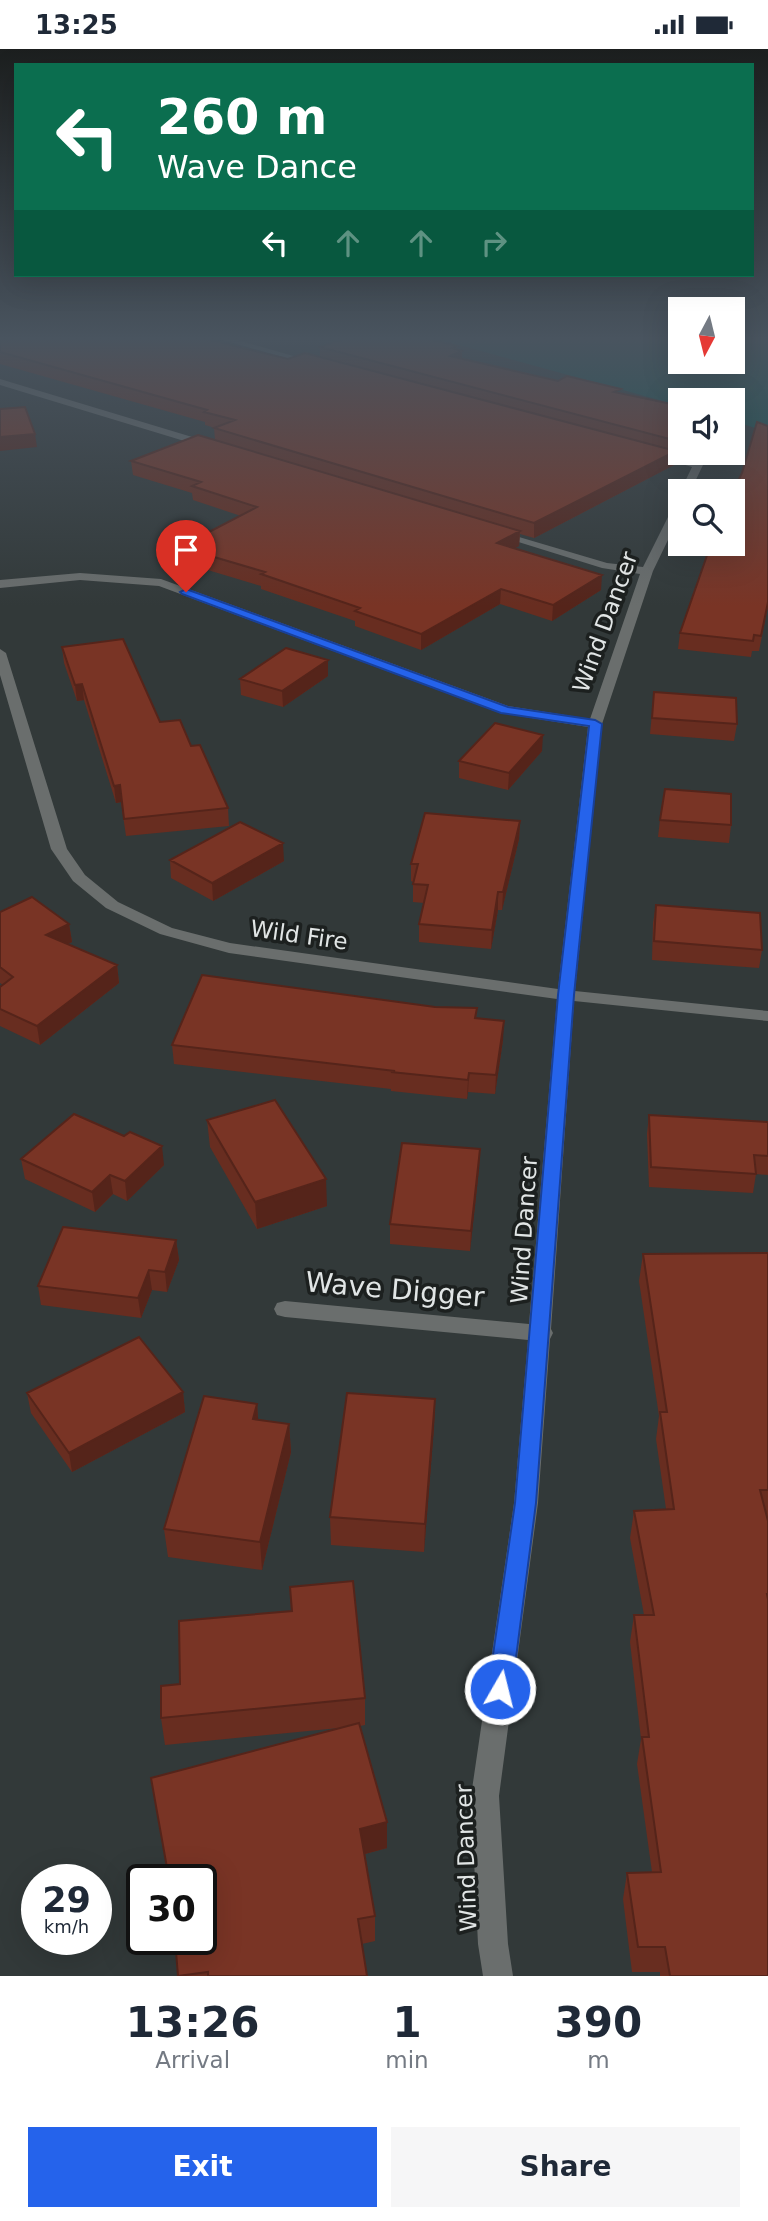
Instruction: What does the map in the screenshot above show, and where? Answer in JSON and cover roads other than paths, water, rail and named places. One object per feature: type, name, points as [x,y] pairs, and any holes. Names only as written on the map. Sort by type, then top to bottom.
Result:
[{"type":"street","points":[[145,426],[224,450]]},
{"type":"street","points":[[645,450],[698,464],[691,479]]},
{"type":"street","name":"Wind Dancer","points":[[498,1976],[493,1944],[485,1796],[526,1503],[566,995],[595,724],[647,572],[668,528]]},
{"type":"street","points":[[488,530],[606,566],[647,572]]},
{"type":"street","points":[[0,583],[64,576],[111,575],[161,583],[505,710],[595,724]]},
{"type":"street","name":"Wild Fire","points":[[0,653],[59,849],[79,878],[112,905],[166,931],[229,948],[566,995],[768,1016]]},
{"type":"street","name":"Wave Digger","points":[[285,1309],[541,1333]]}]
